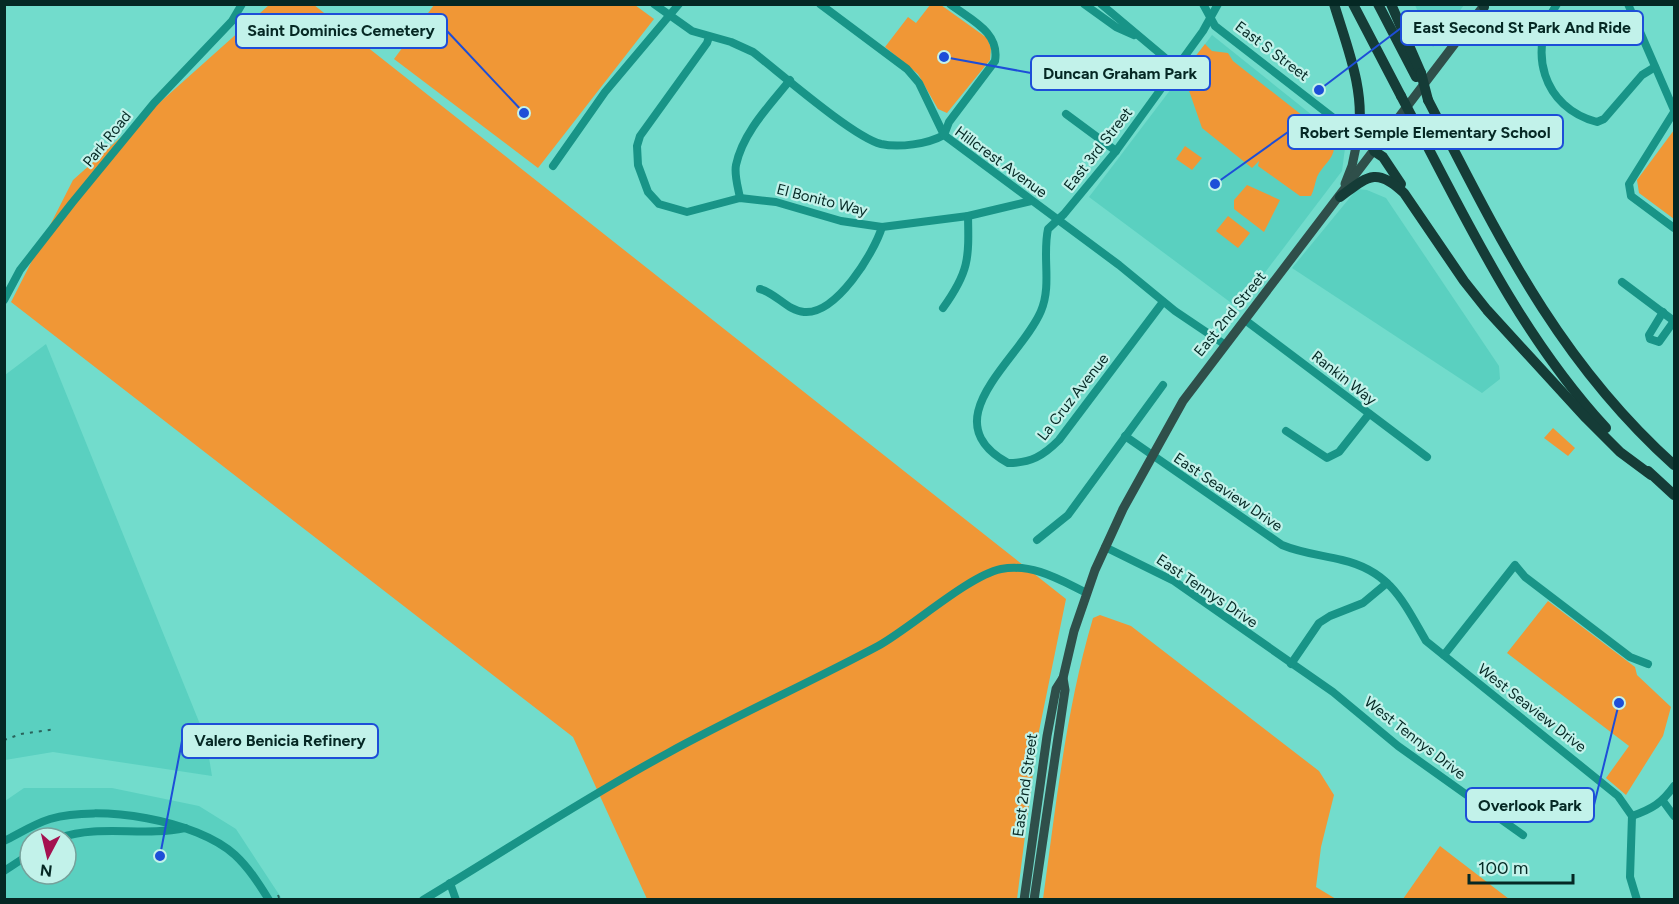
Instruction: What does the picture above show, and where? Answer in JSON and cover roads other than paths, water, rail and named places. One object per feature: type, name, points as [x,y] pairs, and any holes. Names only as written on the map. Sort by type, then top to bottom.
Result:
[{"type":"highway","points":[[1334,4],[1359,93],[1361,112],[1358,137]]},
{"type":"highway","points":[[1353,4],[1523,322],[1587,407],[1651,475]]},
{"type":"highway","points":[[1378,4],[1418,75]]},
{"type":"highway","points":[[1391,4],[1428,100],[1510,257],[1556,332],[1602,391],[1674,465]]},
{"type":"highway","points":[[1374,151],[1383,157],[1404,193],[1464,281],[1487,310],[1620,452],[1674,495]]},
{"type":"highway","points":[[1340,196],[1361,181],[1376,175],[1392,181],[1404,193]]},
{"type":"main road","name":"East 2nd Street","points":[[1024,900],[1047,736],[1056,689],[1063,678],[1087,593],[1105,547],[1151,456],[1183,401],[1224,344],[1245,320],[1484,5]]},
{"type":"main road","name":"East S Street","points":[[1358,137],[1374,151]]},
{"type":"main road","points":[[1340,196],[1352,166],[1358,137]]},
{"type":"main road","name":"East 2nd Street","points":[[1034,900],[1065,690],[1063,678]]},
{"type":"street","name":"Park Road","points":[[4,300],[20,270],[72,203],[154,103],[232,21],[242,4]]},
{"type":"street","name":"Hillcrest Avenue","points":[[654,4],[692,31],[745,47],[857,132],[881,144],[898,145],[937,139],[944,135],[1163,302],[1224,344]]},
{"type":"street","points":[[553,165],[597,103],[679,4]]},
{"type":"street","points":[[820,4],[907,69],[919,83],[944,135]]},
{"type":"street","points":[[944,135],[949,122],[995,61],[997,49],[991,35],[950,4]]},
{"type":"street","points":[[1084,4],[1116,27],[1138,37]]},
{"type":"street","points":[[1101,4],[1176,67]]},
{"type":"street","points":[[1203,4],[1209,19]]},
{"type":"street","name":"East 3rd Street","points":[[1057,219],[1064,214],[1116,151],[1218,4]]},
{"type":"street","points":[[1557,4],[1550,14],[1543,37],[1542,66],[1547,81],[1562,103],[1573,114],[1597,122],[1604,119],[1642,75],[1654,67]]},
{"type":"street","points":[[1628,4],[1674,111],[1663,134],[1631,176],[1629,184],[1631,196],[1674,228]]},
{"type":"street","name":"East S Street","points":[[1209,19],[1358,137]]},
{"type":"street","name":"El Bonito Way","points":[[709,37],[640,136],[637,146],[639,174],[648,192],[659,204],[687,212],[740,198],[776,202],[841,222],[882,227],[968,216],[1031,201]]},
{"type":"street","points":[[740,198],[736,173],[742,147],[752,128],[790,80]]},
{"type":"street","points":[[1066,114],[1116,151]]},
{"type":"street","points":[[943,308],[963,278],[967,261],[968,216]]},
{"type":"street","name":"La Cruz Avenue","points":[[1057,219],[1047,234],[1047,288],[1041,313],[983,394],[977,410],[979,436],[996,456],[1008,463],[1022,463],[1045,454],[1059,440],[1163,302]]},
{"type":"street","points":[[760,289],[769,291],[795,310],[804,312],[820,309],[830,304],[848,285],[877,245],[882,227]]},
{"type":"street","points":[[1622,282],[1663,312],[1674,321],[1659,342],[1650,339],[1649,335],[1663,312]]},
{"type":"street","name":"Rankin Way","points":[[1245,320],[1427,457]]},
{"type":"street","points":[[1037,540],[1068,515],[1163,385]]},
{"type":"street","points":[[1286,431],[1327,459],[1339,452],[1369,414]]},
{"type":"street","name":"East Seaview Drive","points":[[1125,436],[1151,456],[1219,499],[1282,545],[1296,551],[1366,567],[1387,583]]},
{"type":"street","name":"East Tennys Drive","points":[[1105,547],[1174,581],[1291,664]]},
{"type":"street","points":[[1444,655],[1515,565],[1525,577],[1630,657],[1648,664]]},
{"type":"street","points":[[423,900],[522,837],[658,758],[896,636],[981,578],[999,570],[1029,568],[1087,593]]},
{"type":"street","points":[[1291,664],[1319,623],[1330,616],[1363,603],[1387,583]]},
{"type":"street","name":"West Seaview Drive","points":[[1387,583],[1407,607],[1426,641],[1603,782],[1618,796],[1632,816]]},
{"type":"street","name":"West Tennys Drive","points":[[1291,664],[1348,704],[1398,746],[1523,835]]},
{"type":"street","points":[[1637,900],[1630,877],[1632,816],[1652,809],[1663,801],[1674,786]]},
{"type":"street","points":[[1663,801],[1674,816]]},
{"type":"street","points":[[4,841],[33,825],[73,815],[114,815],[188,828],[218,842],[235,855],[250,870],[269,900]]},
{"type":"street","points":[[78,834],[94,830],[159,834],[188,828]]},
{"type":"street","points":[[4,871],[18,862]]},
{"type":"street","points":[[450,883],[456,900]]},
{"type":"railway","points":[[4,740],[21,734],[56,729]]},
{"type":"railway","points":[[278,895],[280,900]]},
{"type":"place","name":"Duncan Graham Park","points":[[944,57]]},
{"type":"place","name":"East Second St Park And Ride","points":[[1319,90]]},
{"type":"place","name":"Saint Dominics Cemetery","points":[[524,113]]},
{"type":"place","name":"Robert Semple Elementary School","points":[[1215,184]]},
{"type":"place","name":"Overlook Park","points":[[1619,703]]},
{"type":"place","name":"Valero Benicia Refinery","points":[[160,856]]}]
